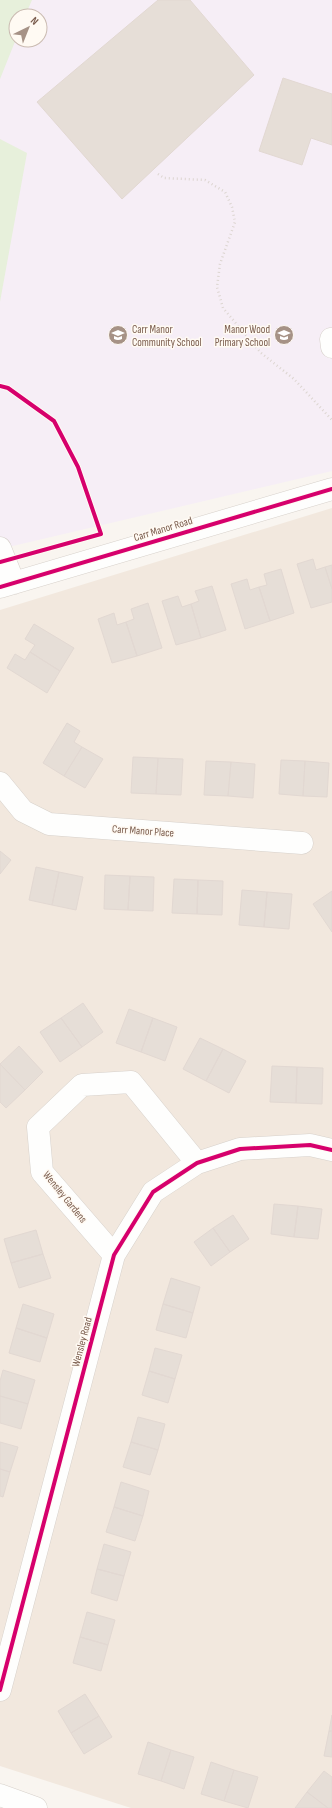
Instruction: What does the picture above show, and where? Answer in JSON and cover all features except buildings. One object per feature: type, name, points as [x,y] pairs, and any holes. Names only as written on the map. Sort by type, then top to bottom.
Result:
[{"type":"street","name":"Carr Manor Road","points":[[7,585],[332,489]]},
{"type":"street","points":[[0,548],[7,585]]},
{"type":"street","name":"Carr Manor Place","points":[[0,783],[23,811],[49,824],[302,843]]},
{"type":"street","name":"Wensley Gardens","points":[[114,1255],[42,1172],[38,1127],[82,1085],[131,1082],[197,1162]]},
{"type":"street","name":"Wensley Road","points":[[0,1690],[114,1255],[153,1192],[197,1162],[240,1149],[310,1146],[332,1150]]},
{"type":"street","points":[[0,1795],[36,1808]]},
{"type":"path","points":[[158,174],[164,178],[205,180],[224,192],[232,207],[235,222],[220,264],[217,287],[223,308],[261,353],[294,379],[332,420]]},
{"type":"shaded area","points":[[0,0],[332,0],[332,471],[0,549]]},
{"type":"shaded area","points":[[332,508],[332,1808],[131,1808],[0,1766],[0,610]]},
{"type":"green space","points":[[0,0],[32,0],[28,8],[8,8],[8,48],[12,48],[0,79]]},
{"type":"green space","points":[[0,139],[27,153],[0,302]]},
{"type":"cycle path","points":[[0,386],[8,388],[54,421],[78,467],[101,534],[0,562]]},
{"type":"cycle path","points":[[0,587],[332,489]]},
{"type":"cycle path","points":[[0,1690],[114,1255],[153,1192],[197,1163],[240,1149],[310,1145],[332,1150]]},
{"type":"place","name":"Carr Manor Community School","points":[[118,335]]},
{"type":"place","name":"Manor Wood Primary School","points":[[284,335]]}]
